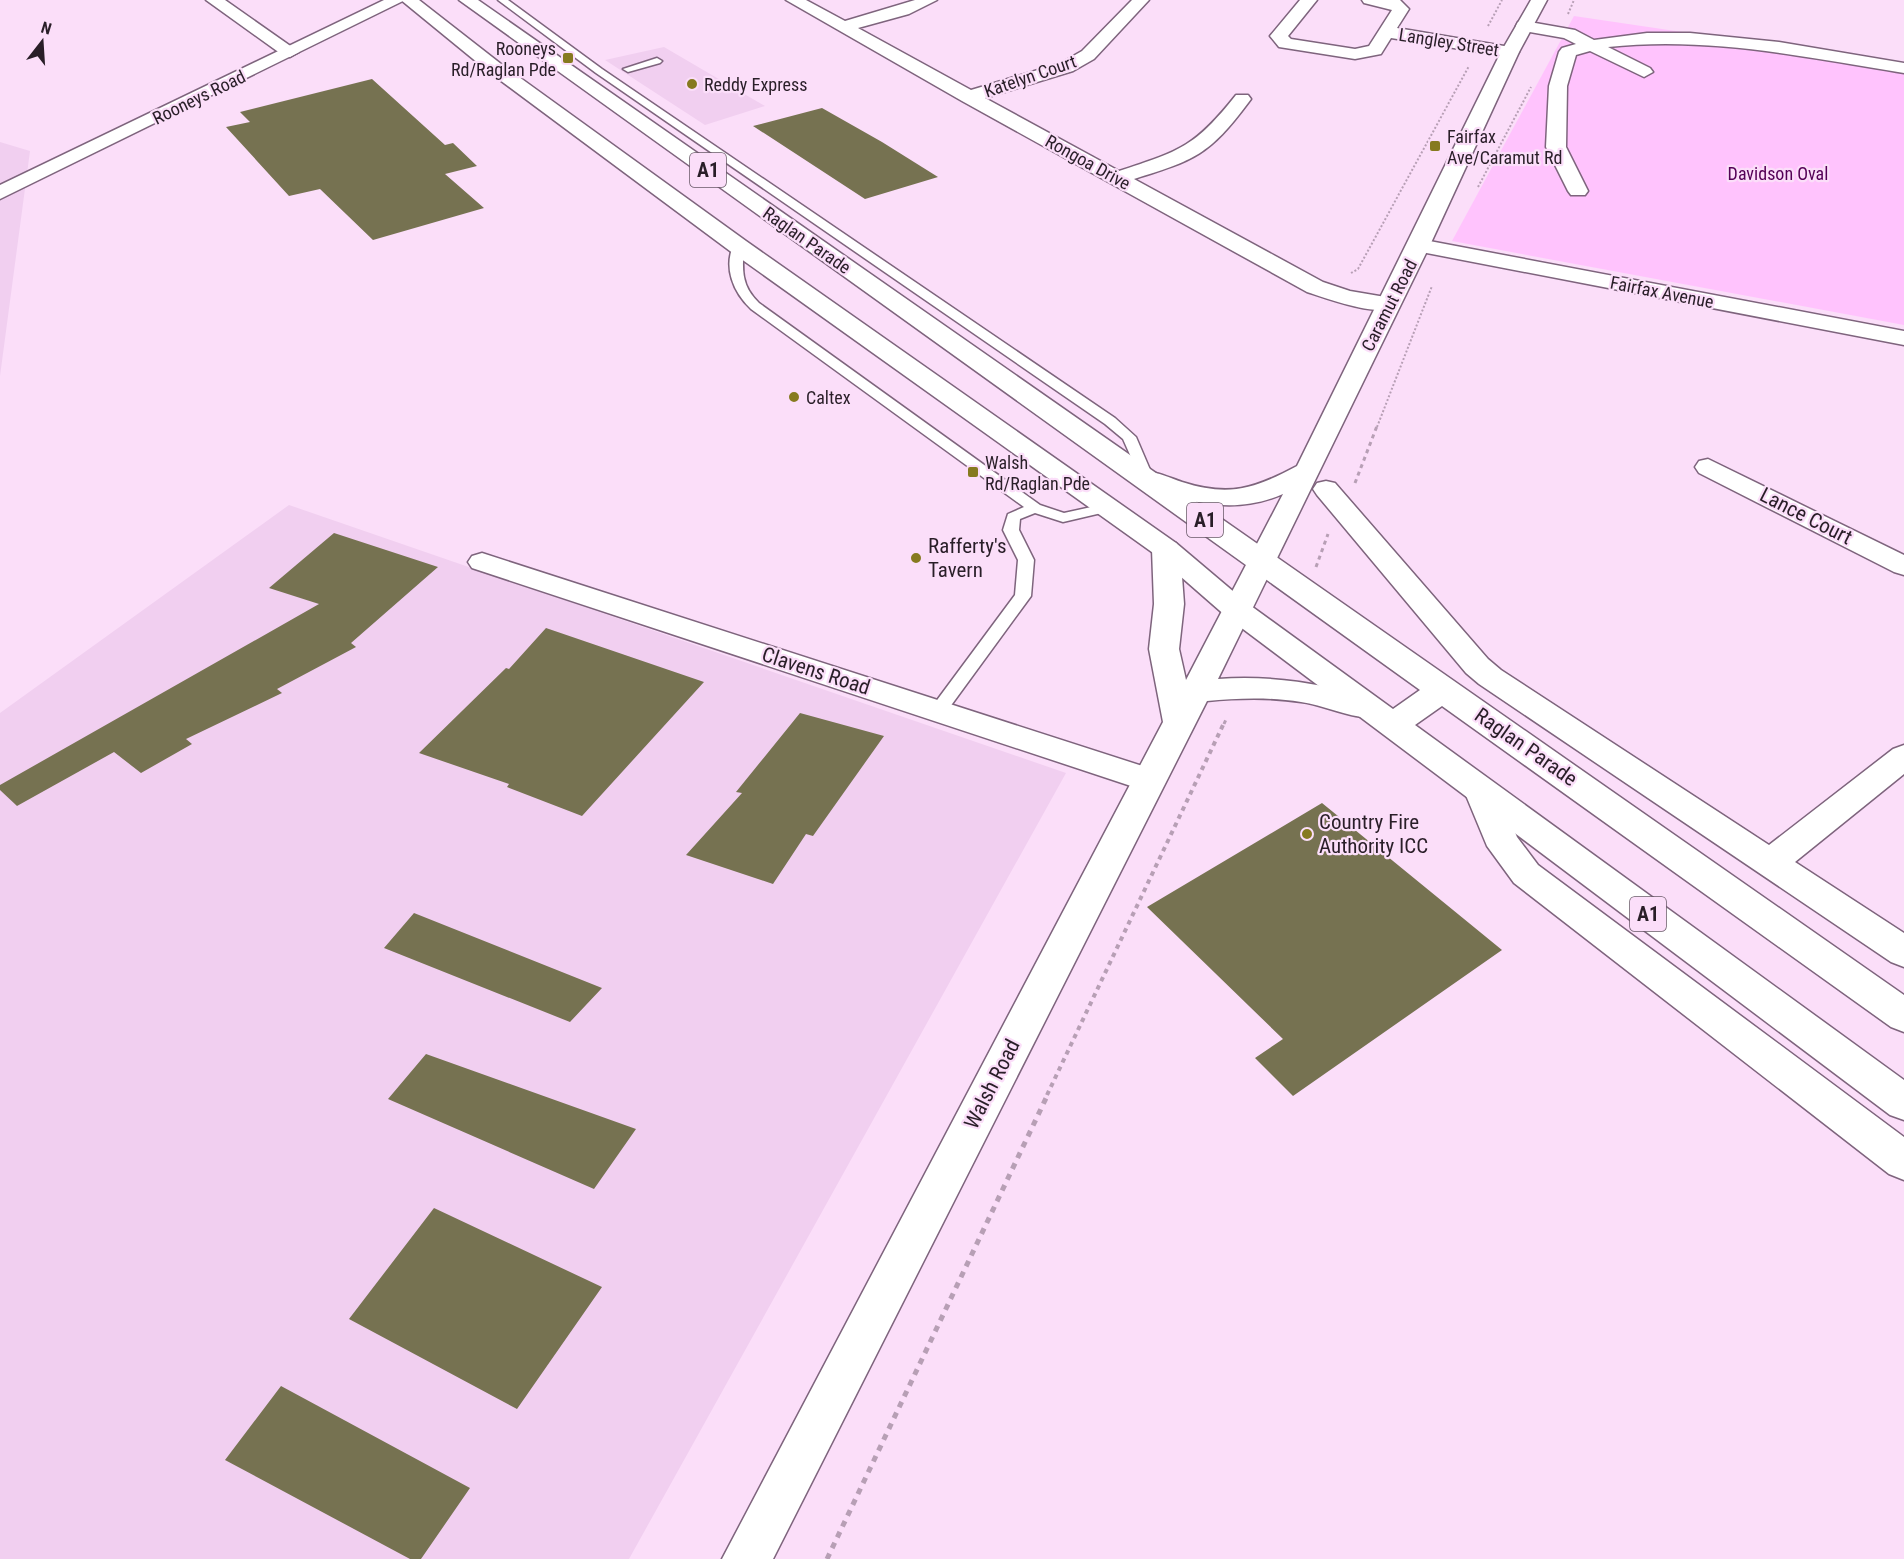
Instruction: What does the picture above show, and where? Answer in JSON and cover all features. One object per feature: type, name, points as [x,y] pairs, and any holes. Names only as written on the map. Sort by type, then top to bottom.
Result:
[{"type":"main road","points":[[214,0],[290,52]]},
{"type":"main road","name":"Rooneys Road","points":[[0,193],[398,0]]},
{"type":"main road","name":"A1","points":[[409,0],[495,68],[738,246],[1166,549],[1237,610],[1482,793],[1904,1102]]},
{"type":"main road","name":"Raglan Parade","points":[[467,0],[1904,1016]]},
{"type":"main road","name":"Rongoa Drive","points":[[794,0],[1315,287],[1346,297],[1389,304]]},
{"type":"main road","points":[[844,27],[930,0]]},
{"type":"main road","name":"Katelyn Court","points":[[968,97],[1067,67],[1088,55],[1141,0]]},
{"type":"main road","name":"Langley Street","points":[[1309,0],[1279,36],[1286,42],[1367,54],[1375,50],[1401,9],[1396,4],[1370,0]]},
{"type":"main road","name":"Caramut Road","points":[[1237,610],[1263,561],[1326,490],[1389,304],[1510,51],[1539,0]]},
{"type":"main road","points":[[1524,26],[1559,31],[1644,72]]},
{"type":"main road","name":"Langley Street","points":[[1388,32],[1510,51]]},
{"type":"main road","points":[[1578,191],[1556,147],[1558,86],[1568,52],[1590,44],[1680,36],[1904,68]]},
{"type":"main road","points":[[1116,178],[1181,155],[1203,144],[1217,132],[1242,99]]},
{"type":"main road","name":"Fairfax Avenue","points":[[1419,245],[1904,338]]},
{"type":"main road","name":"Lance Court","points":[[1708,467],[1904,566]]},
{"type":"main road","points":[[1147,479],[1198,496],[1244,498],[1267,493],[1326,490]]},
{"type":"main road","name":"Raglan Parade","points":[[1326,490],[1477,666],[1510,692],[1771,862],[1904,952]]},
{"type":"main road","points":[[1166,549],[1169,604],[1164,649],[1179,722]]},
{"type":"main road","name":"Clavens Road","points":[[482,562],[1149,780]]},
{"type":"main road","name":"Walsh Road","points":[[747,1559],[1237,610]]},
{"type":"main road","points":[[1196,691],[1244,687],[1299,689],[1380,716],[1444,689],[1477,666]]},
{"type":"main road","points":[[1771,862],[1904,757]]},
{"type":"main road","points":[[1482,793],[1497,836],[1513,860],[1526,874],[1904,1161]]},
{"type":"lane","name":"Raglan Parade","points":[[502,0],[599,70],[1110,421],[1129,437],[1147,479]]},
{"type":"lane","points":[[628,69],[657,61]]},
{"type":"lane","points":[[738,246],[736,280],[744,296],[755,306],[1035,508],[1064,518],[1105,508]]},
{"type":"lane","points":[[938,711],[1023,596],[1026,560],[1011,530],[1013,518],[1035,508]]},
{"type":"path","points":[[1345,276],[1358,269],[1476,53],[1452,45],[1457,36],[1483,36],[1502,0]]},
{"type":"path","points":[[1306,591],[1329,533],[1326,490]]},
{"type":"path","points":[[827,1559],[1144,890],[1244,687]]},
{"type":"shaded area","points":[[664,47],[765,106],[705,125],[605,60]]},
{"type":"shaded area","points":[[0,142],[30,151],[0,376]]},
{"type":"shaded area","points":[[289,505],[1066,773],[629,1559],[0,1559],[0,713]]},
{"type":"green space","name":"Davidson Oval","points":[[1574,16],[1904,65],[1904,325],[1452,241]]},
{"type":"building","points":[[372,79],[445,145],[453,143],[477,166],[445,174],[484,208],[373,240],[320,189],[289,196],[226,127],[250,122],[240,112]]},
{"type":"building","points":[[822,108],[938,177],[865,199],[753,126]]},
{"type":"building","points":[[334,533],[438,567],[351,643],[356,647],[277,689],[282,693],[186,739],[192,744],[141,773],[114,752],[17,806],[0,790],[0,785],[319,604],[269,588]]},
{"type":"building","points":[[546,628],[704,682],[582,816],[507,787],[509,784],[419,753],[506,668],[509,669]]},
{"type":"building","points":[[800,713],[884,736],[813,836],[806,834],[773,884],[686,855],[742,793],[736,792]]},
{"type":"building","points":[[1322,803],[1502,950],[1293,1096],[1255,1058],[1283,1039],[1147,907]]},
{"type":"building","points":[[414,913],[602,988],[570,1022],[384,948]]},
{"type":"building","points":[[426,1054],[636,1129],[594,1189],[388,1099]]},
{"type":"building","points":[[434,1208],[602,1287],[517,1409],[349,1319]]},
{"type":"building","points":[[281,1386],[470,1488],[421,1559],[410,1559],[225,1460]]},
{"type":"place","name":"Rooneys Rd/Raglan Pde","points":[[568,58]]},
{"type":"place","name":"Reddy Express","points":[[692,84]]},
{"type":"place","name":"Fairfax Ave/Caramut Rd","points":[[1435,146]]},
{"type":"place","name":"Caltex","points":[[794,397]]},
{"type":"place","name":"Walsh Rd/Raglan Pde","points":[[973,472]]},
{"type":"place","name":"Rafferty's Tavern","points":[[916,558]]},
{"type":"place","name":"Country Fire Authority ICC","points":[[1307,834]]}]
